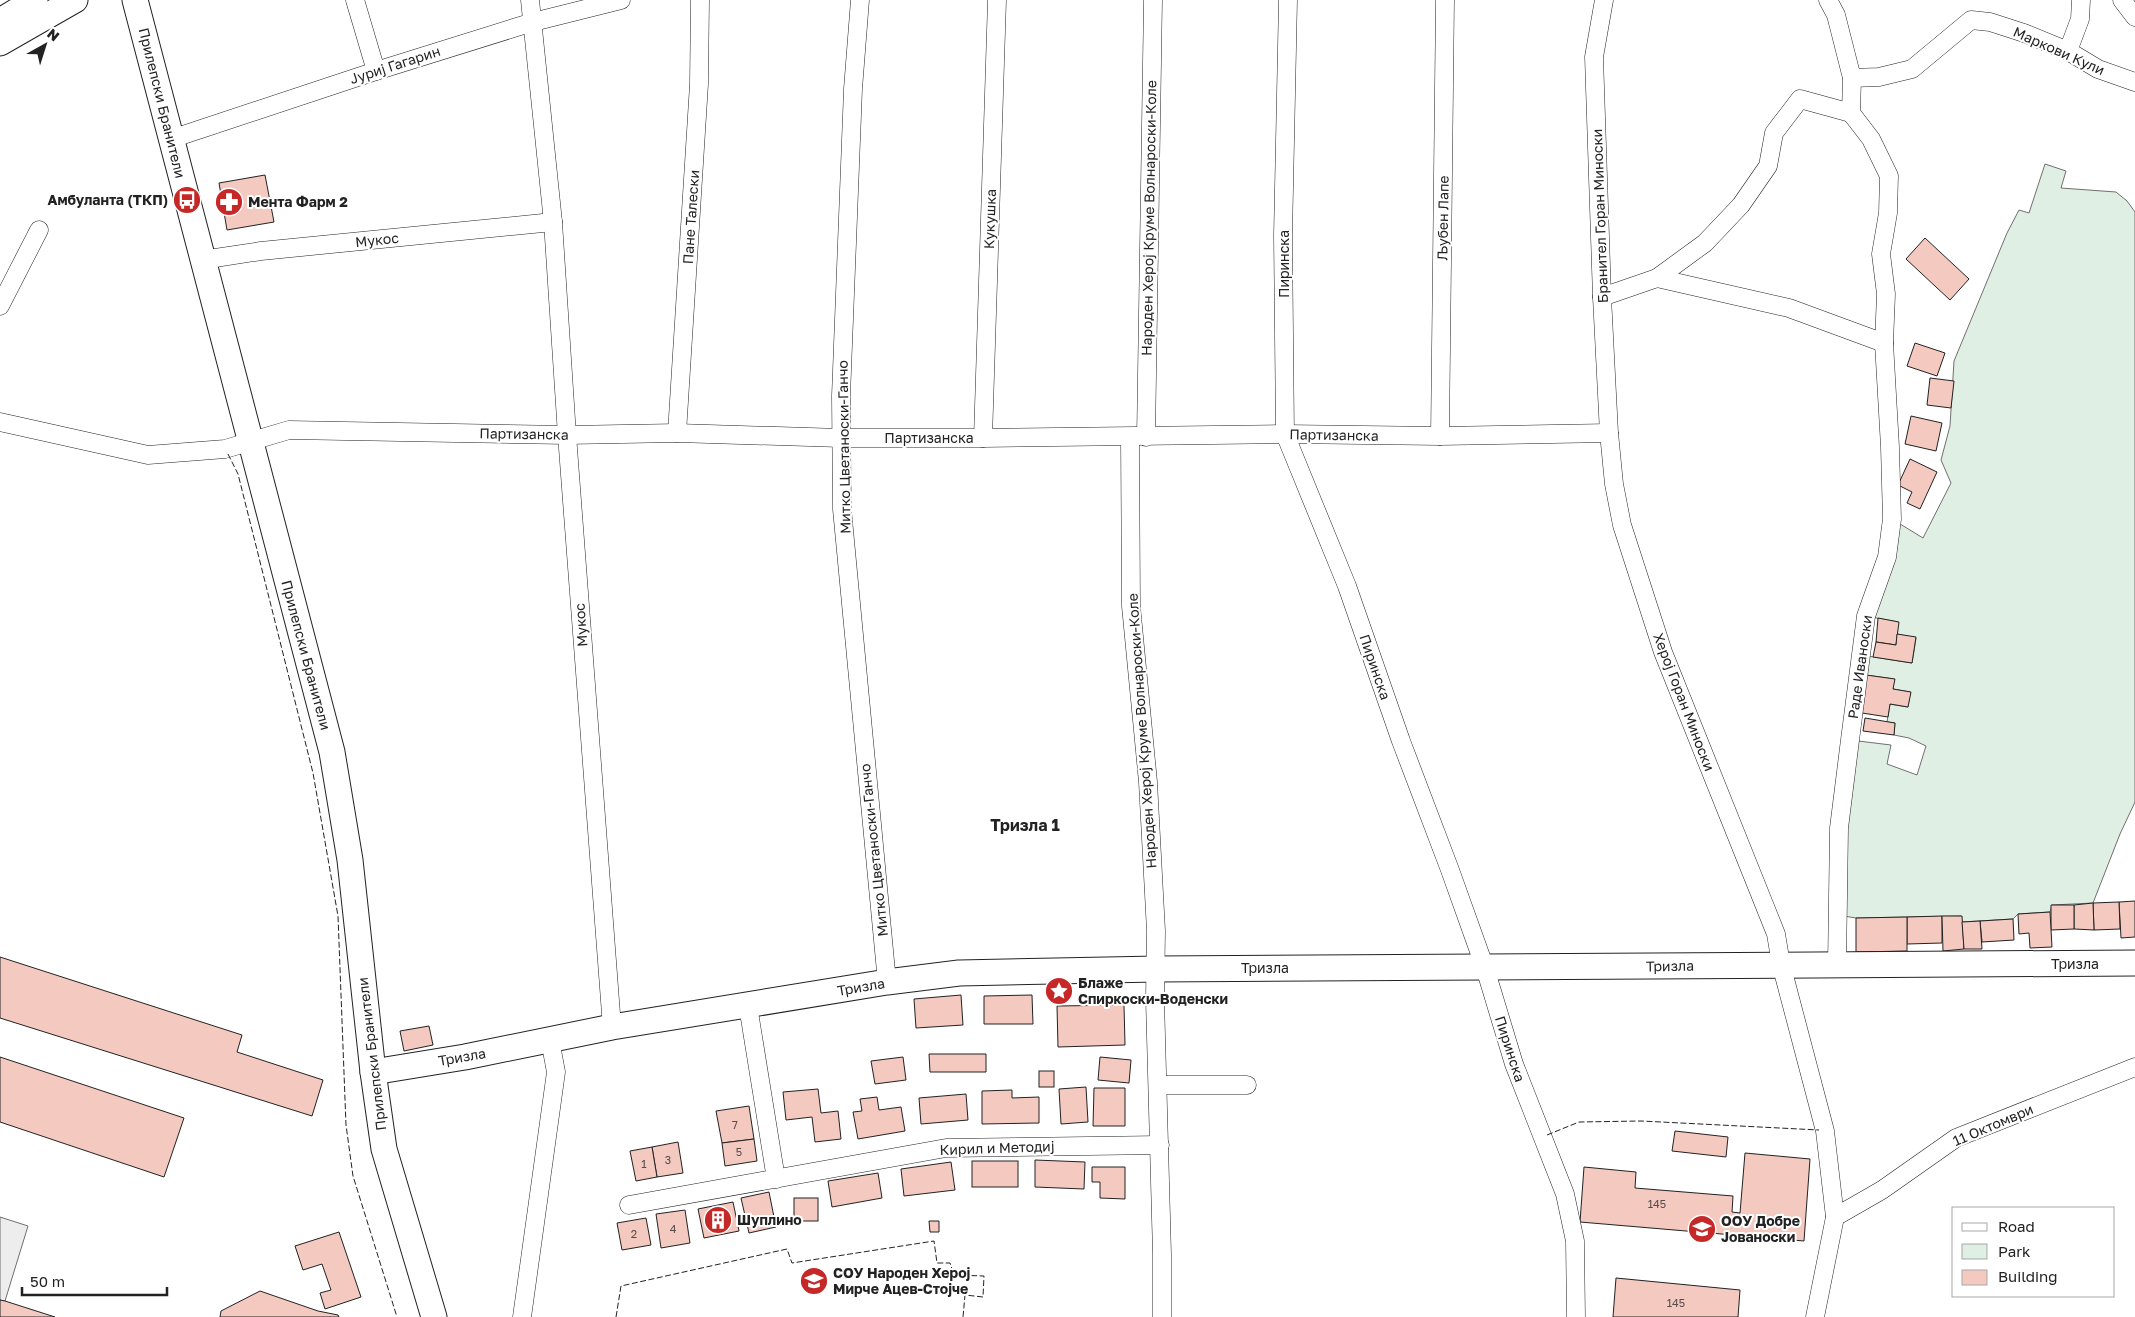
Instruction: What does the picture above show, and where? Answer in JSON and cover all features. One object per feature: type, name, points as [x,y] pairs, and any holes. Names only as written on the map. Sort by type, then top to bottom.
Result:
[{"type":"street","points":[[0,21],[35,0]]},
{"type":"street","points":[[0,44],[75,0]]},
{"type":"street","name":"Прилепски Бранители","points":[[136,0],[202,260],[332,752],[350,860],[373,1072],[384,1150],[434,1317]]},
{"type":"street","points":[[355,0],[376,71]]},
{"type":"street","name":"Мукос","points":[[530,0],[553,222],[567,435],[612,1027]]},
{"type":"street","name":"Јуриј Гагарин","points":[[171,139],[376,71],[533,22],[621,0]]},
{"type":"street","name":"Пане Талески","points":[[677,434],[699,94],[700,0]]},
{"type":"street","name":"Митко Цветаноски-Ганчо","points":[[860,0],[853,89],[840,438],[842,509],[887,982]]},
{"type":"street","name":"Кукушка","points":[[983,438],[997,0]]},
{"type":"street","name":"Народен Херој Круме Волнароски-Коле","points":[[1153,0],[1131,606],[1148,782],[1156,968],[1155,1000],[1160,1145],[1162,1317]]},
{"type":"street","name":"Пиринска","points":[[1288,0],[1284,235],[1285,434],[1347,586],[1401,741],[1485,968],[1514,1064],[1565,1194],[1575,1241],[1576,1317]]},
{"type":"street","name":"Љубен Лапе","points":[[1440,436],[1445,0]]},
{"type":"street","name":"Бранител Горан Миноски","points":[[1604,0],[1594,57],[1602,297],[1609,433]]},
{"type":"street","points":[[1602,297],[1656,278],[1705,243],[1741,205],[1768,166],[1774,133],[1800,99],[1850,114],[1852,78],[1836,16],[1828,0]]},
{"type":"street","points":[[2068,51],[2080,19],[2081,0]]},
{"type":"street","points":[[2122,0],[2135,17]]},
{"type":"street","name":"Маркови Кули","points":[[1852,78],[1879,77],[1912,69],[1971,20],[1990,22],[2024,33],[2068,51],[2098,69],[2135,82]]},
{"type":"street","name":"Раде Иваноски","points":[[1837,965],[1839,828],[1848,750],[1866,616],[1887,557],[1892,519],[1884,343],[1886,294],[1881,254],[1888,213],[1889,176],[1871,139],[1850,114]]},
{"type":"street","name":"Мукос","points":[[202,260],[270,250],[553,222]]},
{"type":"street","points":[[0,306],[39,230]]},
{"type":"street","points":[[1656,278],[1789,308],[1884,343]]},
{"type":"street","name":"Партизанска","points":[[0,422],[148,455],[225,448],[289,430],[567,435],[677,434],[840,438],[1138,437],[1285,434],[1440,436],[1609,433]]},
{"type":"street","name":"Херој Горан Миноски","points":[[1609,433],[1614,484],[1622,525],[1660,643],[1776,934],[1781,964]]},
{"type":"street","name":"Тризла","points":[[373,1072],[465,1057],[612,1027],[887,982],[959,973],[1156,968],[1485,968],[1781,964],[2135,963]]},
{"type":"street","points":[[1781,964],[1825,1131],[1835,1217],[1815,1317]]},
{"type":"street","points":[[748,1006],[776,1179]]},
{"type":"street","points":[[522,1317],[556,1072],[550,1040]]},
{"type":"street","name":"11 Октомври","points":[[1835,1217],[1882,1190],[1956,1138],[2135,1067]]},
{"type":"street","points":[[1158,1085],[1247,1085]]},
{"type":"street","name":"Кирил и Методиј","points":[[629,1205],[946,1148],[1160,1145]]},
{"type":"green space","points":[[2045,164],[2066,171],[2061,188],[2116,192],[2127,201],[2135,212],[2135,802],[2120,834],[2093,903],[2052,905],[2050,912],[2018,914],[2013,919],[1962,922],[1961,916],[1856,918],[1837,915],[1850,740],[1891,745],[1887,764],[1917,775],[1926,746],[1909,738],[1894,735],[1895,723],[1887,722],[1890,704],[1908,707],[1910,692],[1893,689],[1894,679],[1866,675],[1861,655],[1912,663],[1916,638],[1897,634],[1898,622],[1866,616],[1892,519],[1923,538],[1951,483],[1941,460],[1950,426],[1954,361],[2007,233],[2019,210],[2029,213]]},
{"type":"shaded area","points":[[0,1217],[28,1226],[5,1301],[0,1300]]},
{"type":"building","points":[[265,175],[274,222],[227,230],[219,183]]},
{"type":"building","points":[[1925,238],[1969,279],[1950,300],[1906,259]]},
{"type":"building","points":[[1915,343],[1945,353],[1937,376],[1907,366]]},
{"type":"building","points":[[1930,378],[1954,381],[1951,408],[1927,405]]},
{"type":"building","points":[[1911,416],[1942,423],[1936,451],[1905,444]]},
{"type":"building","points":[[1910,459],[1937,472],[1920,509],[1907,503],[1912,492],[1898,485]]},
{"type":"building","points":[[1878,618],[1899,622],[1896,645],[1876,642]]},
{"type":"building","points":[[1897,634],[1916,637],[1912,663],[1873,657],[1876,642],[1896,645]]},
{"type":"building","points":[[1866,675],[1895,679],[1893,689],[1911,692],[1908,707],[1890,704],[1888,717],[1862,713]]},
{"type":"building","points":[[1865,718],[1895,723],[1894,735],[1863,731]]},
{"type":"building","points":[[2135,901],[2135,937],[2121,938],[2119,902]]},
{"type":"building","points":[[2119,902],[2120,929],[2094,930],[2093,903]]},
{"type":"building","points":[[2093,903],[2094,930],[2074,929],[2074,905]]},
{"type":"building","points":[[2051,905],[2074,905],[2074,929],[2051,930]]},
{"type":"building","points":[[2050,912],[2052,947],[2030,948],[2029,933],[2019,934],[2018,914]]},
{"type":"building","points":[[1942,916],[1942,943],[1907,944],[1907,917]]},
{"type":"building","points":[[1942,916],[1962,916],[1964,949],[1943,951]]},
{"type":"building","points":[[1907,917],[1907,951],[1856,952],[1856,918]]},
{"type":"building","points":[[2013,919],[2014,940],[1982,942],[1980,921]]},
{"type":"building","points":[[1980,921],[1982,949],[1964,949],[1962,922]]},
{"type":"building","points":[[0,957],[242,1035],[237,1052],[323,1080],[312,1116],[0,1018]]},
{"type":"building","points":[[961,995],[963,1025],[916,1028],[914,999]]},
{"type":"building","points":[[1032,995],[1033,1024],[984,1024],[984,996]]},
{"type":"building","points":[[1124,1005],[1125,1045],[1058,1047],[1057,1006]]},
{"type":"building","points":[[429,1026],[433,1045],[404,1051],[400,1031]]},
{"type":"building","points":[[929,1054],[986,1054],[986,1072],[930,1072]]},
{"type":"building","points":[[0,1057],[184,1118],[164,1177],[0,1122]]},
{"type":"building","points":[[903,1057],[906,1080],[875,1084],[871,1061]]},
{"type":"building","points":[[1100,1057],[1131,1060],[1129,1083],[1098,1080]]},
{"type":"building","points":[[1039,1071],[1054,1071],[1054,1087],[1039,1087]]},
{"type":"building","points":[[1086,1087],[1088,1122],[1061,1124],[1059,1089]]},
{"type":"building","points":[[1094,1088],[1125,1088],[1125,1126],[1093,1126]]},
{"type":"building","points":[[818,1089],[821,1113],[838,1111],[841,1139],[815,1142],[812,1117],[786,1120],[783,1092]]},
{"type":"building","points":[[1012,1090],[1012,1098],[1039,1097],[1039,1123],[982,1124],[982,1091]]},
{"type":"building","points":[[966,1094],[968,1120],[921,1124],[919,1098]]},
{"type":"building","points":[[877,1097],[879,1110],[901,1107],[905,1131],[858,1139],[853,1112],[862,1111],[860,1099]]},
{"type":"building","points":[[749,1106],[754,1139],[722,1143],[716,1111]]},
{"type":"building","points":[[1675,1131],[1728,1137],[1726,1157],[1672,1151]]},
{"type":"building","points":[[754,1139],[757,1161],[725,1166],[722,1143]]},
{"type":"building","points":[[678,1142],[683,1173],[657,1177],[652,1147]]},
{"type":"building","points":[[652,1147],[657,1177],[636,1181],[630,1151]]},
{"type":"building","points":[[1745,1153],[1810,1159],[1804,1241],[1580,1222],[1584,1167],[1636,1172],[1635,1188],[1733,1196],[1732,1212],[1740,1213]]},
{"type":"building","points":[[1035,1160],[1085,1162],[1084,1189],[1035,1187]]},
{"type":"building","points":[[972,1161],[1018,1161],[1018,1187],[972,1187]]},
{"type":"building","points":[[951,1162],[955,1190],[904,1196],[901,1169]]},
{"type":"building","points":[[1092,1167],[1125,1167],[1125,1199],[1100,1198],[1100,1182],[1092,1182]]},
{"type":"building","points":[[878,1173],[882,1198],[832,1207],[828,1181]]},
{"type":"building","points":[[769,1192],[776,1227],[749,1233],[741,1198]]},
{"type":"building","points":[[794,1198],[818,1198],[818,1221],[794,1221]]},
{"type":"building","name":"Шуплино","points":[[733,1202],[739,1231],[704,1238],[698,1209]]},
{"type":"building","points":[[685,1210],[690,1243],[661,1248],[656,1214]]},
{"type":"building","points":[[646,1218],[651,1245],[622,1250],[617,1223]]},
{"type":"building","points":[[929,1221],[939,1221],[939,1232],[930,1232]]},
{"type":"building","points":[[339,1232],[361,1297],[325,1309],[320,1293],[331,1290],[322,1264],[303,1270],[295,1246]]},
{"type":"building","points":[[1616,1278],[1740,1290],[1738,1317],[1613,1317]]},
{"type":"building","points":[[260,1291],[318,1311],[338,1315],[339,1317],[220,1317],[221,1311]]},
{"type":"building","points":[[0,1300],[5,1301],[55,1317],[0,1317]]},
{"type":"fence","points":[[228,454],[238,474],[313,773],[338,916],[346,1125],[353,1176],[397,1317]]},
{"type":"fence","points":[[1547,1135],[1579,1122],[1641,1121],[1819,1130]]},
{"type":"fence","points":[[616,1317],[621,1286],[787,1249],[792,1263],[934,1241],[937,1263],[950,1263],[954,1275],[984,1276],[983,1297],[965,1295],[963,1317]]},
{"type":"place","name":"Амбуланта (ТКП)","points":[[187,200]]},
{"type":"place","name":"Мента Фарм 2","points":[[229,202]]},
{"type":"place","name":"Блаже Спиркоски-Воденски","points":[[1059,991]]},
{"type":"place","name":"Шуплино","points":[[718,1220]]},
{"type":"place","name":"ООУ Добре Јованоски","points":[[1702,1229]]},
{"type":"place","name":"СОУ Народен Херој Мирче Ацев-Стојче","points":[[814,1281]]},
{"type":"district","name":"Тризла 1","points":[[1025,825]]}]
